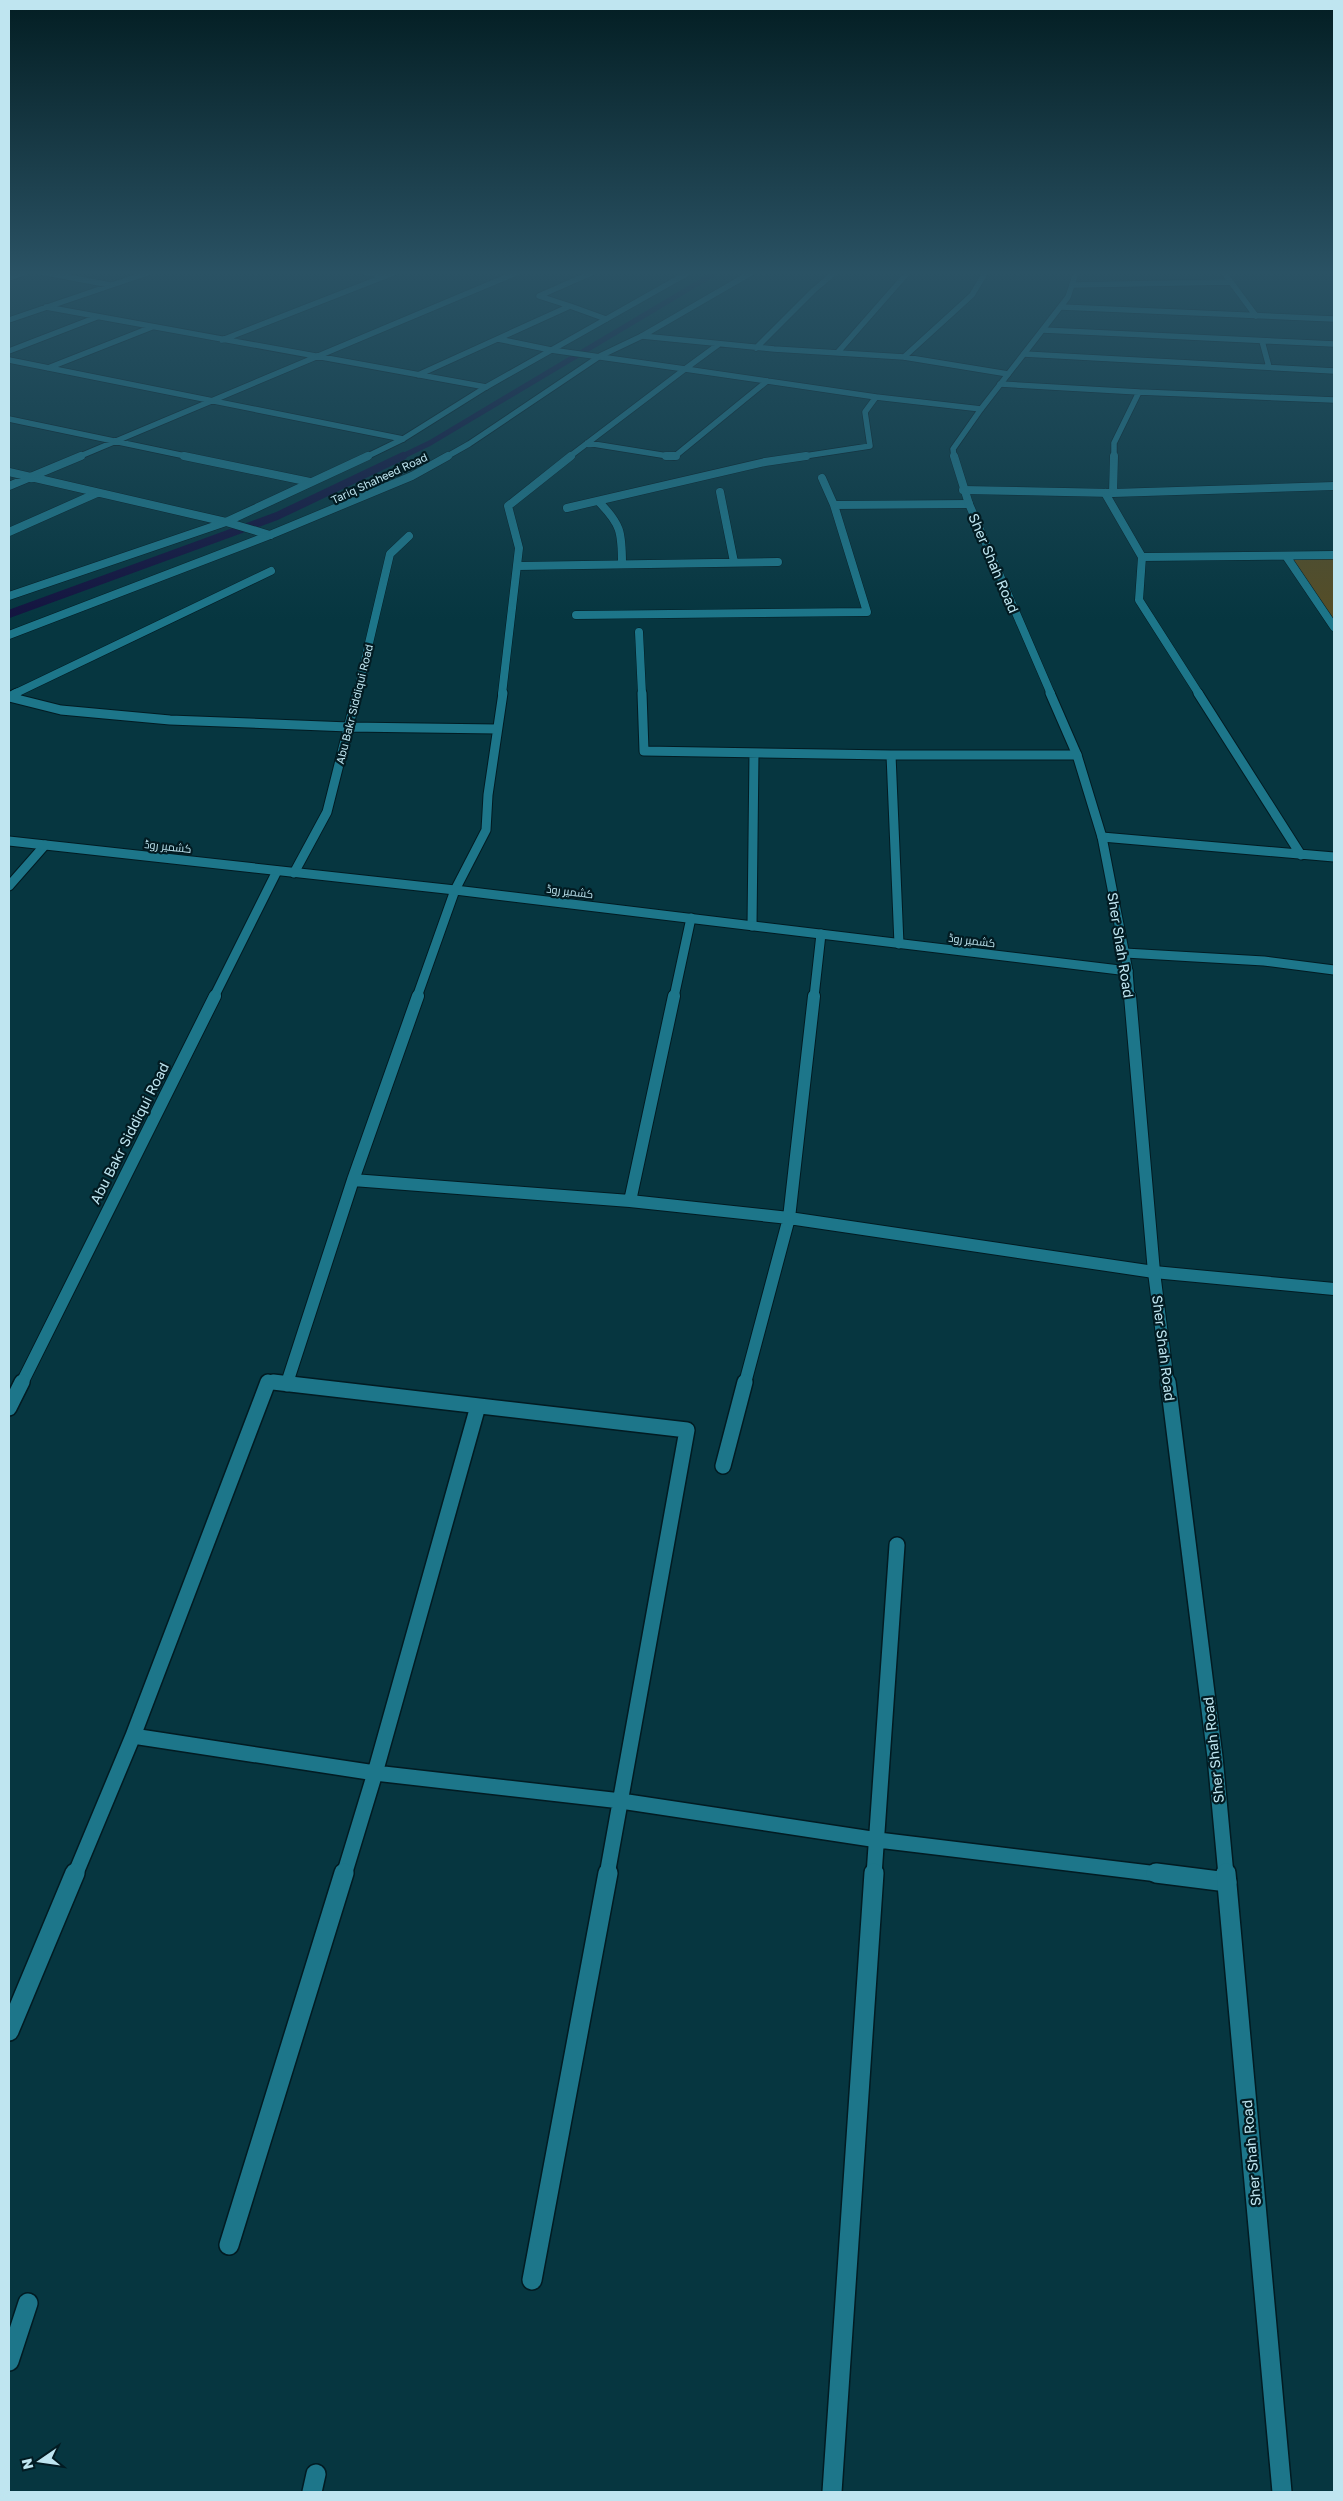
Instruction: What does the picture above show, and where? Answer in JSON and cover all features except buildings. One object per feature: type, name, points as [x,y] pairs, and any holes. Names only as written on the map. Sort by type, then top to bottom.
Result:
[{"type":"street","points":[[140,387],[403,439]]},
{"type":"street","points":[[9,486],[249,387]]},
{"type":"street","name":"Tariq Shaheed Road","points":[[9,596],[226,522],[403,439],[485,387]]},
{"type":"street","name":"Tariq Shaheed Road","points":[[9,634],[270,535],[420,471],[469,444],[552,387]]},
{"type":"street","points":[[287,1384],[354,1180],[455,890],[486,830],[488,795],[509,648],[518,566],[519,548],[508,506],[519,495],[662,387]]},
{"type":"street","points":[[587,443],[674,457],[760,387]]},
{"type":"street","points":[[806,387],[981,410]]},
{"type":"street","name":"Sher Shah Road","points":[[998,387],[954,450],[955,462],[966,497],[1077,755],[1102,837],[1128,971],[1154,1272],[1215,1757],[1282,2492]]},
{"type":"street","points":[[1047,387],[1334,400]]},
{"type":"street","points":[[1139,392],[1114,443],[1109,493],[1142,557],[1139,600],[1301,855]]},
{"type":"street","points":[[567,508],[765,462],[870,446],[865,412],[876,397]]},
{"type":"street","points":[[9,418],[310,482]]},
{"type":"street","points":[[9,472],[243,526],[270,535]]},
{"type":"street","points":[[576,616],[867,612],[834,505],[822,478]]},
{"type":"street","points":[[834,505],[966,497],[1334,486]]},
{"type":"street","points":[[720,492],[734,562]]},
{"type":"street","points":[[9,532],[97,493]]},
{"type":"street","points":[[598,501],[615,518],[622,543],[622,564]]},
{"type":"street","name":"Abu Bakr Siddiqui Road","points":[[294,873],[327,812],[390,554],[410,536]]},
{"type":"street","points":[[1142,557],[1334,555]]},
{"type":"street","points":[[1286,556],[1334,627]]},
{"type":"street","points":[[518,566],[778,562]]},
{"type":"street","points":[[9,697],[271,571]]},
{"type":"street","points":[[639,632],[644,751],[891,755],[1077,755]]},
{"type":"street","points":[[9,697],[61,710],[170,720],[349,727],[497,729]]},
{"type":"street","points":[[752,926],[754,753]]},
{"type":"street","points":[[891,755],[899,944]]},
{"type":"street","points":[[1102,837],[1334,858]]},
{"type":"street","name":"کشمیر روڈ","points":[[9,841],[455,890],[1128,971]]},
{"type":"street","points":[[9,886],[45,845]]},
{"type":"street","name":"Abu Bakr Siddiqui Road","points":[[9,1408],[277,871]]},
{"type":"street","points":[[630,1201],[691,918]]},
{"type":"street","points":[[723,1466],[789,1218],[821,934]]},
{"type":"street","points":[[1125,953],[1264,961],[1334,970]]},
{"type":"street","points":[[354,1180],[630,1201],[789,1218],[1154,1272],[1334,1289]]},
{"type":"street","points":[[9,2031],[133,1736],[268,1381],[688,1430],[622,1801],[532,2280]]},
{"type":"street","points":[[229,2245],[375,1773],[478,1406]]},
{"type":"street","points":[[832,2492],[897,1545]]},
{"type":"street","points":[[133,1736],[375,1773],[622,1801],[878,1840],[1227,1882]]},
{"type":"street","points":[[9,2361],[28,2303]]},
{"type":"shaded area","points":[[1334,555],[1334,627],[1286,556]]},
{"type":"waterway","points":[[401,457],[430,443],[524,387]]},
{"type":"waterway","points":[[9,614],[277,516],[403,456]]}]
